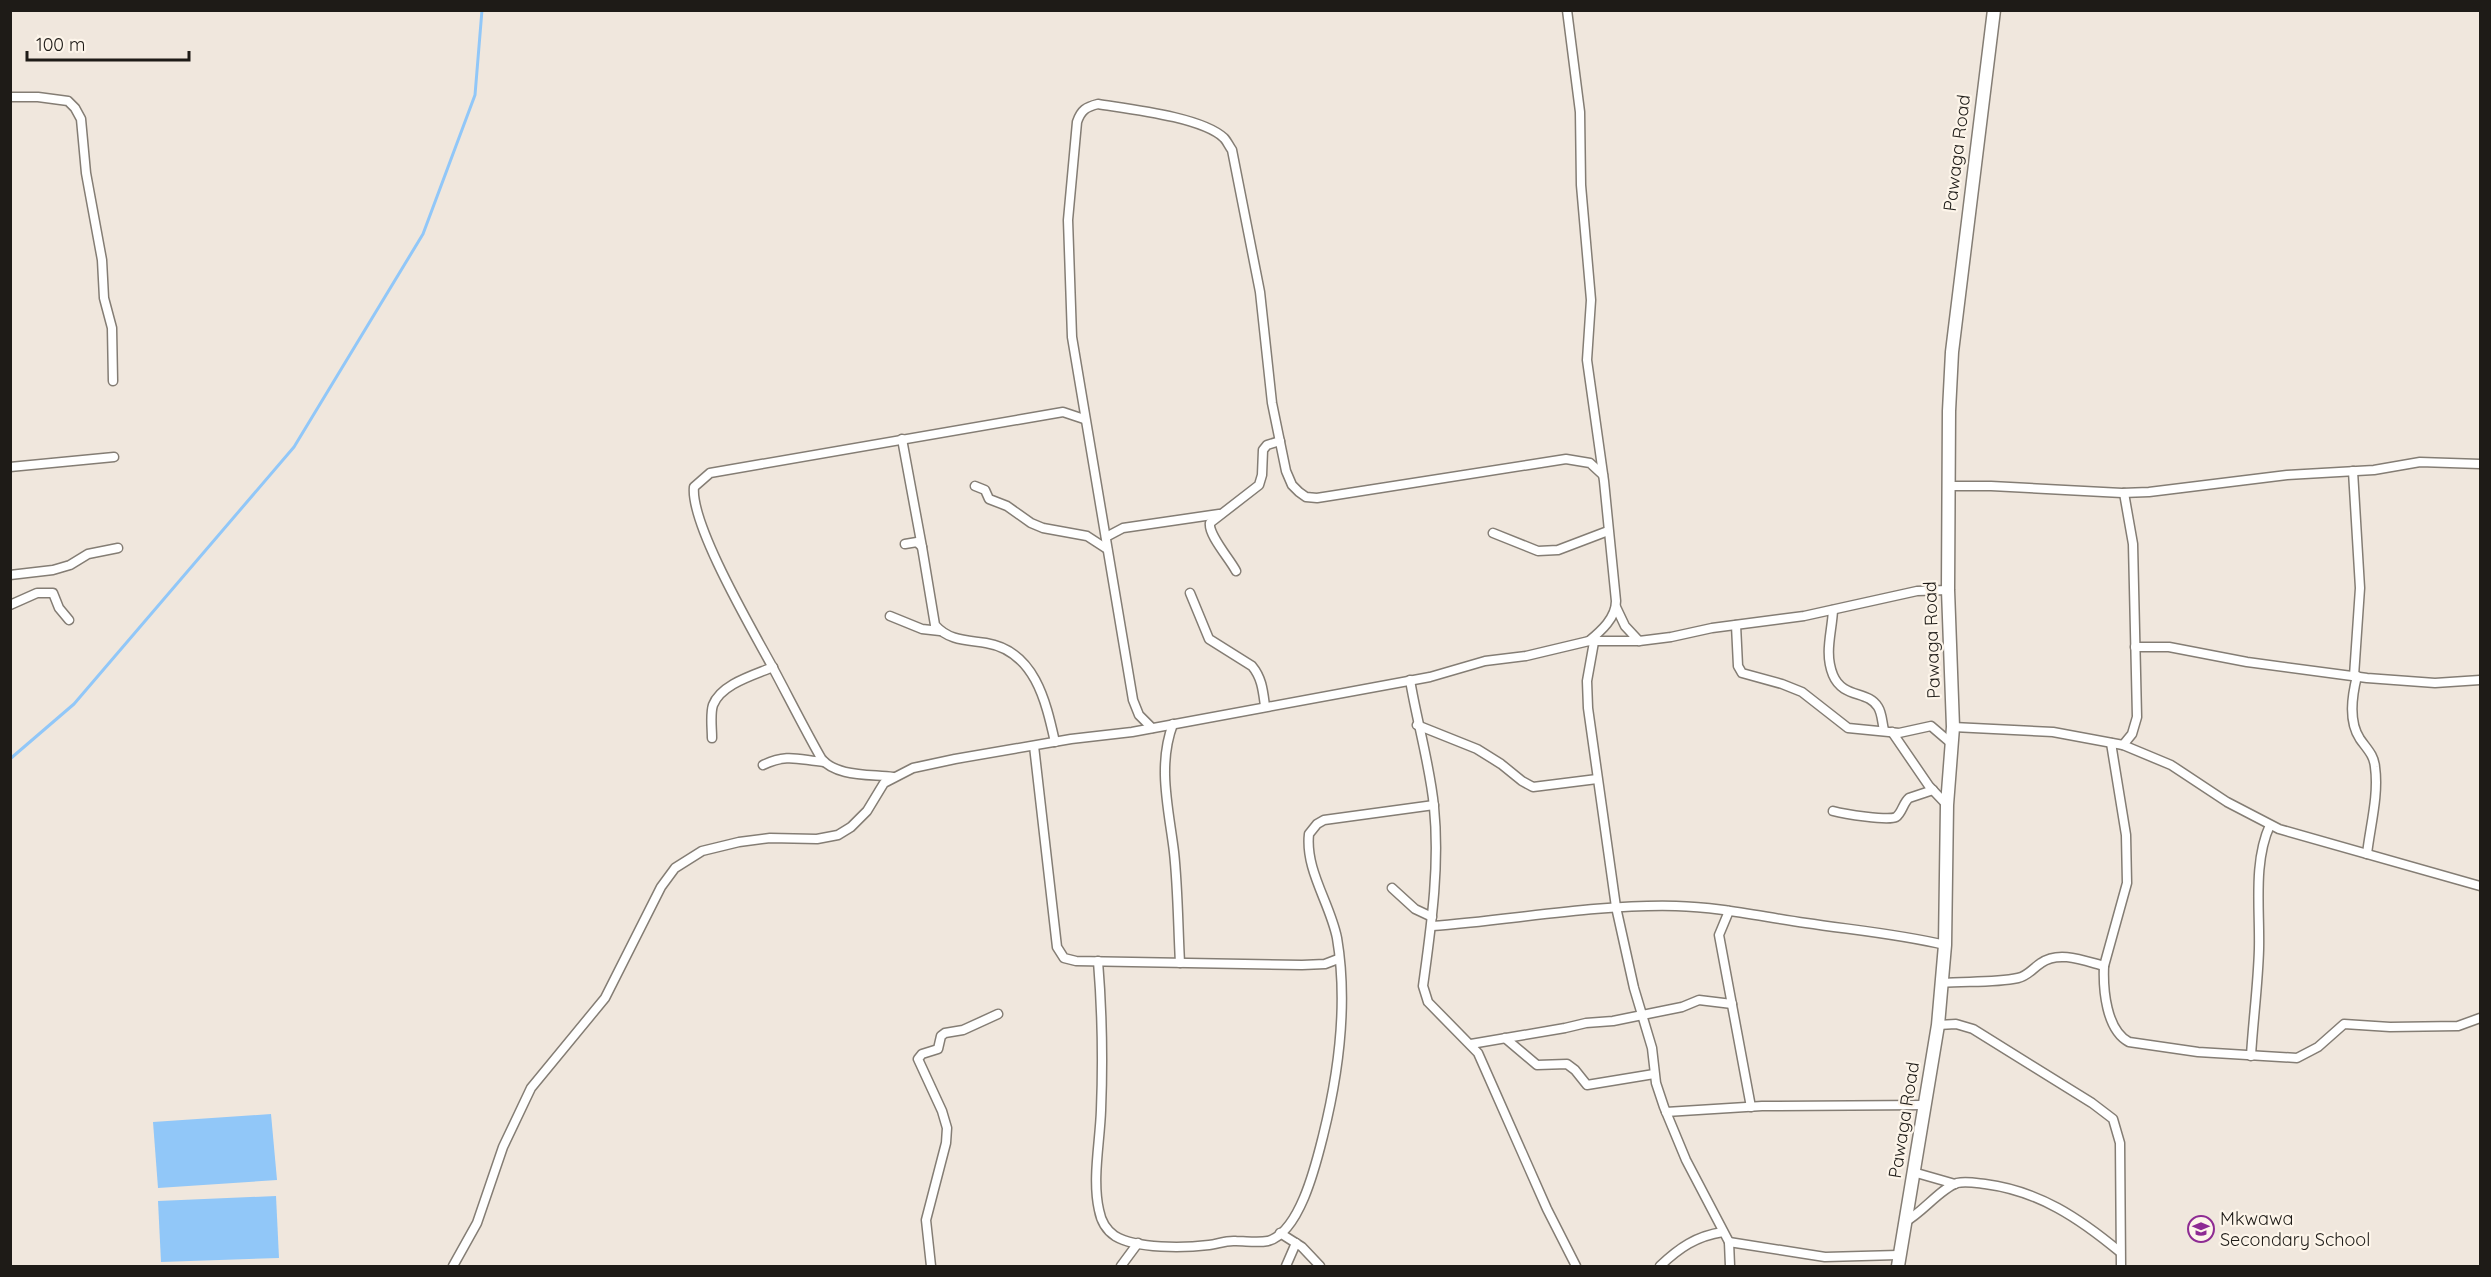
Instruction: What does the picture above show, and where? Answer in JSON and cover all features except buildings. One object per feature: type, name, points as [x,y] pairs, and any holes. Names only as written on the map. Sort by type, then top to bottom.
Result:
[{"type":"main road","name":"Pawaga Road","points":[[1898,1261],[1938,1025],[1945,945],[1947,805],[1953,727],[1948,590],[1952,352],[1994,10]]},
{"type":"street","points":[[1566,10],[1580,111],[1581,185],[1591,300],[1587,360],[1603,475],[1616,607],[1625,626],[1639,641]]},
{"type":"street","points":[[10,97],[38,97],[68,101],[81,119],[86,172],[102,260],[104,298],[112,328],[113,381]]},
{"type":"street","points":[[1152,728],[1139,715],[1132,700],[1072,337],[1068,220],[1077,122],[1087,107],[1098,104],[1152,114],[1208,129],[1223,138],[1232,150],[1260,292],[1272,403],[1286,471],[1292,485],[1306,497],[1317,498],[1566,459],[1590,463],[1603,475]]},
{"type":"street","points":[[824,762],[747,622],[700,521],[693,497],[694,487],[710,473],[902,439],[1063,412],[1084,419]]},
{"type":"street","points":[[902,439],[933,621],[940,631]]},
{"type":"street","points":[[1236,572],[1209,529],[1212,520],[1259,485],[1262,475],[1263,450],[1267,445],[1280,441]]},
{"type":"street","points":[[10,467],[114,457]]},
{"type":"street","points":[[1948,486],[2149,492],[2287,475],[2374,470],[2420,462],[2481,464]]},
{"type":"street","points":[[2353,471],[2360,588],[2352,719],[2361,740],[2369,749],[2376,770],[2367,855]]},
{"type":"street","points":[[975,486],[985,490],[989,499],[1007,506],[1031,523],[1043,528],[1087,536],[1107,549]]},
{"type":"street","points":[[2123,745],[2132,734],[2138,717],[2133,544],[2124,493]]},
{"type":"street","points":[[1106,537],[1123,528],[1219,514]]},
{"type":"street","points":[[1493,533],[1538,551],[1558,550],[1608,531]]},
{"type":"street","points":[[905,543],[917,542],[922,547]]},
{"type":"street","points":[[10,576],[53,570],[70,565],[88,554],[118,549]]},
{"type":"street","points":[[453,1266],[477,1223],[503,1147],[531,1088],[605,998],[661,887],[675,868],[702,851],[739,842],[770,838],[817,839],[838,835],[860,819],[884,783],[913,768],[1056,742],[1152,728],[1430,677],[1485,661],[1526,656],[1592,642],[1639,641],[1833,610],[1906,593],[1948,590]]},
{"type":"street","points":[[10,604],[37,593],[53,593],[59,608],[69,620]]},
{"type":"street","points":[[1190,593],[1209,639],[1257,672],[1263,688],[1265,706]]},
{"type":"street","points":[[1616,607],[1602,631],[1592,642],[1587,688],[1597,779],[1616,907],[1641,1014],[1652,1048],[1654,1074],[1666,1112],[1686,1160],[1730,1242],[1730,1266]]},
{"type":"street","points":[[1833,610],[1828,642],[1833,675],[1847,691],[1874,702],[1881,712],[1888,731],[1947,805]]},
{"type":"street","points":[[890,616],[922,629],[940,631],[962,640],[989,643],[1016,657],[1036,678],[1044,697],[1056,742]]},
{"type":"street","points":[[1736,625],[1738,666],[1742,673],[1802,692],[1848,728],[1899,733],[1931,726],[1952,744]]},
{"type":"street","points":[[2135,647],[2169,646],[2217,657],[2355,676],[2434,683],[2481,680]]},
{"type":"street","points":[[712,738],[713,705],[719,695],[740,681],[772,667]]},
{"type":"street","points":[[1410,680],[1434,805],[1437,846],[1432,927],[1423,986],[1424,995],[1434,1009],[1478,1053],[1547,1209],[1576,1266]]},
{"type":"street","points":[[1173,724],[1168,737],[1165,763],[1174,851],[1180,963]]},
{"type":"street","points":[[1417,725],[1477,749],[1501,764],[1522,782],[1533,787],[1597,779]]},
{"type":"street","points":[[1953,727],[2053,732],[2123,745],[2171,765],[2227,802],[2270,825],[2294,834],[2481,886]]},
{"type":"street","points":[[2111,743],[2126,835],[2127,883],[2104,966],[2104,979],[2109,1010],[2118,1033],[2123,1039],[2164,1048],[2297,1058],[2318,1047],[2344,1024],[2390,1027],[2458,1026],[2481,1018]]},
{"type":"street","points":[[1034,746],[1058,952],[1070,960],[1098,961],[1302,965],[1325,964],[1338,959]]},
{"type":"street","points":[[763,765],[790,757],[824,762],[835,769],[893,777]]},
{"type":"street","points":[[1833,811],[1856,816],[1892,818],[1900,813],[1909,798],[1934,790]]},
{"type":"street","points":[[1098,961],[1102,1075],[1096,1183],[1098,1209],[1103,1225],[1114,1235],[1137,1243],[1170,1246],[1210,1245],[1229,1240],[1257,1242],[1269,1240],[1288,1225],[1305,1197],[1326,1125],[1343,1004],[1343,984],[1336,937],[1310,859],[1309,834],[1317,824],[1324,820],[1434,805]]},
{"type":"street","points":[[2251,1056],[2259,953],[2260,863],[2264,840],[2270,825]]},
{"type":"street","points":[[1392,888],[1415,909],[1432,916]]},
{"type":"street","points":[[1432,927],[1616,907],[1677,906],[1901,935],[1945,945]]},
{"type":"street","points":[[1729,911],[1719,935],[1751,1107]]},
{"type":"street","points":[[1942,983],[2018,978],[2029,973],[2046,959],[2055,956],[2066,956],[2104,966]]},
{"type":"street","points":[[1471,1044],[1586,1023],[1606,1023],[1682,1007],[1699,1000],[1732,1004]]},
{"type":"street","points":[[931,1266],[926,1220],[946,1143],[946,1128],[938,1100],[918,1059],[922,1054],[938,1049],[941,1036],[945,1033],[963,1030],[999,1014]]},
{"type":"street","points":[[1938,1025],[1956,1024],[1973,1029],[2092,1103],[2113,1119],[2120,1143],[2121,1266]]},
{"type":"street","points":[[1505,1038],[1537,1065],[1567,1064],[1587,1085],[1654,1074]]},
{"type":"street","points":[[1666,1112],[1751,1107],[1924,1105]]},
{"type":"street","points":[[1913,1172],[1955,1184],[1978,1183],[2030,1193],[2084,1224],[2120,1252]]},
{"type":"street","points":[[1905,1222],[1917,1216],[1955,1184]]},
{"type":"street","points":[[1660,1266],[1685,1244],[1696,1238],[1723,1232]]},
{"type":"street","points":[[1280,1233],[1296,1243],[1320,1266]]},
{"type":"street","points":[[1730,1242],[1825,1257],[1898,1261]]},
{"type":"street","points":[[1121,1266],[1137,1243]]},
{"type":"street","points":[[1286,1266],[1296,1243]]},
{"type":"water","points":[[271,1114],[277,1180],[158,1188],[153,1122]]},
{"type":"water","points":[[276,1196],[279,1258],[161,1262],[158,1201]]},
{"type":"waterway","points":[[10,759],[74,704],[294,447],[423,234],[475,95],[482,10]]},
{"type":"place","name":"Mkwawa Secondary School","points":[[2201,1229]]}]
